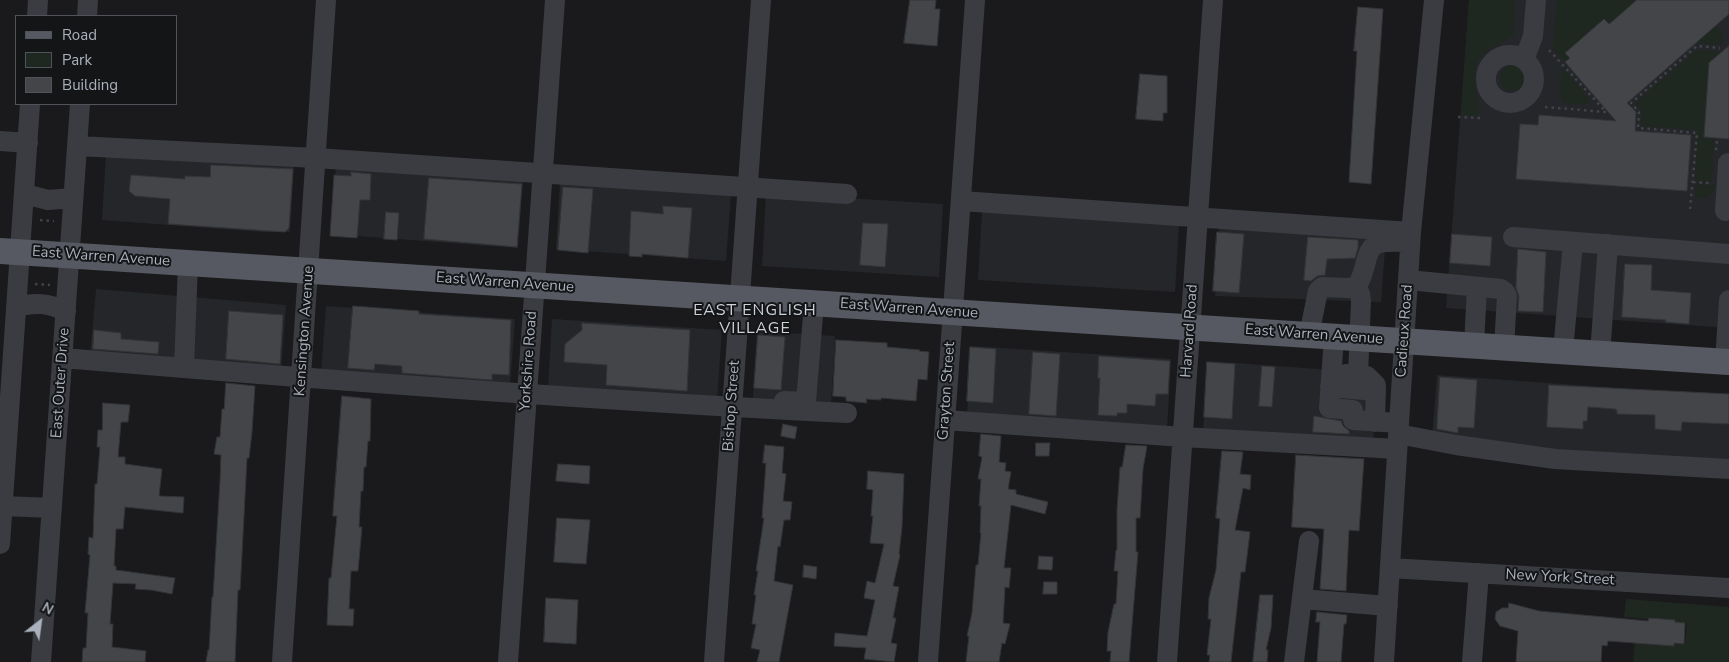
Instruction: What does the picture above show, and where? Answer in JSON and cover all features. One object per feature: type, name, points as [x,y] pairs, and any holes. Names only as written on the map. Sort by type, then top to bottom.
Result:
[{"type":"main road","name":"East Warren Avenue","points":[[10,251],[1727,362]]},
{"type":"street","points":[[37,15],[38,0]]},
{"type":"street","points":[[87,15],[88,0]]},
{"type":"street","name":"Kensington Avenue","points":[[282,662],[326,0]]},
{"type":"street","name":"Yorkshire Road","points":[[508,662],[555,0]]},
{"type":"street","name":"Bishop Street","points":[[714,662],[761,0]]},
{"type":"street","name":"Grayton Street","points":[[928,662],[974,0]]},
{"type":"street","name":"Harvard Road","points":[[1167,662],[1213,0]]},
{"type":"street","name":"Cadieux Road","points":[[1384,662],[1411,237],[1434,0]]},
{"type":"street","points":[[1524,60],[1534,36],[1536,0]]},
{"type":"street","points":[[0,544],[3,506],[6,362],[16,307],[10,251],[25,194],[30,105]]},
{"type":"street","name":"East Outer Drive","points":[[41,662],[80,105]]},
{"type":"street","points":[[0,141],[28,143]]},
{"type":"street","points":[[77,146],[316,158],[847,194]]},
{"type":"street","points":[[1724,212],[1728,163]]},
{"type":"street","points":[[25,194],[48,200],[73,198]]},
{"type":"street","points":[[961,201],[1198,217],[1411,237]]},
{"type":"street","points":[[1309,335],[1318,291],[1322,287],[1356,287],[1362,280],[1367,254],[1372,246],[1411,237]]},
{"type":"street","points":[[1513,237],[1729,254]]},
{"type":"street","points":[[1562,351],[1572,242]]},
{"type":"street","points":[[1600,354],[1608,244]]},
{"type":"street","points":[[184,368],[188,263]]},
{"type":"street","points":[[1408,280],[1501,289],[1507,296],[1504,347]]},
{"type":"street","points":[[1356,287],[1360,294],[1360,338],[1353,420],[1375,422],[1398,435]]},
{"type":"street","points":[[1474,345],[1477,287]]},
{"type":"street","points":[[1727,362],[1729,300]]},
{"type":"street","points":[[16,307],[43,303],[66,311]]},
{"type":"street","points":[[732,403],[806,402],[814,303]]},
{"type":"street","points":[[1334,336],[1329,408],[1353,410]]},
{"type":"street","points":[[63,358],[527,394],[732,403],[847,413]]},
{"type":"street","points":[[1331,380],[1356,382],[1367,376],[1376,388],[1375,422]]},
{"type":"street","points":[[1376,388],[1401,386]]},
{"type":"street","points":[[946,420],[1183,437],[1398,435],[1555,459],[1729,469]]},
{"type":"street","points":[[3,506],[52,508]]},
{"type":"street","points":[[1294,662],[1309,541]]},
{"type":"street","name":"New York Street","points":[[1390,568],[1729,588]]},
{"type":"street","points":[[1472,662],[1479,573]]},
{"type":"street","points":[[1302,599],[1388,606]]},
{"type":"path","points":[[1690,209],[1697,133],[1638,128],[1639,112],[1631,103],[1697,46],[1720,48]]},
{"type":"path","points":[[1545,107],[1606,112],[1549,50]]},
{"type":"path","points":[[1458,117],[1480,118]]},
{"type":"path","points":[[36,220],[61,222]]},
{"type":"path","points":[[33,284],[56,285]]},
{"type":"shaded area","points":[[1469,0],[1729,0],[1729,328],[1446,308]]},
{"type":"shaded area","points":[[106,154],[294,166],[290,232],[263,232],[102,220]]},
{"type":"shaded area","points":[[336,166],[523,180],[518,248],[331,234]]},
{"type":"shaded area","points":[[560,182],[731,194],[726,261],[556,249]]},
{"type":"shaded area","points":[[766,193],[943,204],[939,277],[762,266]]},
{"type":"shaded area","points":[[982,212],[1179,224],[1175,292],[978,280]]},
{"type":"shaded area","points":[[1219,227],[1386,236],[1381,302],[1215,296]]},
{"type":"shaded area","points":[[96,289],[286,305],[281,371],[90,356]]},
{"type":"shaded area","points":[[326,306],[515,319],[510,387],[321,373]]},
{"type":"shaded area","points":[[552,319],[722,330],[717,400],[548,389]]},
{"type":"shaded area","points":[[757,331],[835,336],[831,406],[753,401]]},
{"type":"shaded area","points":[[971,346],[1171,359],[1167,429],[967,416]]},
{"type":"shaded area","points":[[1208,361],[1318,369],[1377,377],[1373,443],[1203,431]]},
{"type":"shaded area","points":[[1437,375],[1729,396],[1729,463],[1431,450]]},
{"type":"green space","points":[[1469,0],[1515,0],[1513,36],[1486,52],[1477,64],[1475,81],[1478,116],[1461,115]]},
{"type":"green space","points":[[1557,0],[1637,0],[1609,24],[1566,53],[1570,58],[1565,62],[1553,49]]},
{"type":"green space","points":[[1715,26],[1723,36],[1722,45],[1696,43]]},
{"type":"green space","points":[[1697,50],[1722,52],[1711,182],[1695,181],[1698,130],[1641,126],[1642,111],[1635,103]]},
{"type":"green space","points":[[1513,65],[1522,69],[1526,78],[1522,87],[1513,91],[1504,87],[1500,78],[1504,69]]},
{"type":"green space","points":[[1562,67],[1590,100],[1585,105],[1564,103],[1560,96]]},
{"type":"green space","points":[[1695,184],[1718,186],[1707,198],[1695,198]]},
{"type":"green space","points":[[1626,599],[1729,607],[1729,662],[1633,662],[1635,641],[1685,644],[1687,623],[1624,617]]},
{"type":"building","points":[[910,0],[936,0],[935,9],[940,9],[937,46],[904,43]]},
{"type":"building","points":[[1637,0],[1729,0],[1729,14],[1627,103],[1636,112],[1635,131],[1691,135],[1687,191],[1516,179],[1520,124],[1538,125],[1539,115],[1616,121],[1565,62],[1570,58],[1565,53],[1604,19],[1609,24]]},
{"type":"building","points":[[1358,7],[1383,9],[1371,184],[1349,182],[1357,51],[1354,51]]},
{"type":"building","points":[[1729,46],[1729,139],[1704,137],[1709,63]]},
{"type":"building","points":[[1140,74],[1167,76],[1167,113],[1163,113],[1163,121],[1136,119]]},
{"type":"building","points":[[211,165],[293,169],[289,228],[285,232],[168,224],[170,199],[135,196],[129,191],[131,175],[185,179],[185,176],[210,177]]},
{"type":"building","points":[[351,172],[371,174],[370,200],[360,200],[357,238],[330,236],[334,175],[351,176]]},
{"type":"building","points":[[429,178],[522,184],[517,247],[424,239]]},
{"type":"building","points":[[563,187],[593,189],[588,253],[558,250]]},
{"type":"building","points":[[663,206],[692,208],[688,258],[642,254],[642,257],[629,256],[631,211],[663,214]]},
{"type":"building","points":[[386,212],[399,213],[397,240],[384,239]]},
{"type":"building","points":[[863,223],[888,224],[885,267],[860,265]]},
{"type":"building","points":[[1217,232],[1244,234],[1239,293],[1213,291]]},
{"type":"building","points":[[1452,234],[1492,237],[1490,266],[1450,263]]},
{"type":"building","points":[[1308,237],[1358,240],[1355,258],[1327,259],[1325,275],[1317,276],[1311,281],[1304,280]]},
{"type":"building","points":[[1518,249],[1546,252],[1543,312],[1518,311],[1519,296],[1516,288]]},
{"type":"building","points":[[1625,264],[1652,265],[1651,290],[1691,293],[1689,324],[1665,322],[1666,320],[1622,317]]},
{"type":"building","points":[[353,306],[419,311],[419,314],[511,320],[509,375],[492,374],[492,380],[402,373],[402,366],[375,364],[374,370],[348,368]]},
{"type":"building","points":[[229,311],[283,315],[280,364],[226,359]]},
{"type":"building","points":[[582,323],[690,330],[687,391],[606,385],[607,365],[564,362],[565,344],[582,330]]},
{"type":"building","points":[[94,330],[121,333],[121,339],[159,342],[158,354],[93,349]]},
{"type":"building","points":[[758,335],[785,337],[781,390],[754,388]]},
{"type":"building","points":[[836,340],[887,343],[887,347],[929,352],[927,380],[918,379],[916,401],[881,398],[881,400],[866,399],[867,403],[846,401],[846,397],[833,396]]},
{"type":"building","points":[[970,347],[996,349],[993,403],[967,401]]},
{"type":"building","points":[[1033,352],[1060,354],[1056,416],[1029,414]]},
{"type":"building","points":[[1099,356],[1170,361],[1168,394],[1156,394],[1155,406],[1127,404],[1127,413],[1117,413],[1117,416],[1098,415]]},
{"type":"building","points":[[1207,362],[1235,364],[1232,419],[1204,417]]},
{"type":"building","points":[[1262,366],[1275,367],[1272,407],[1259,406]]},
{"type":"building","points":[[1440,377],[1477,380],[1474,428],[1458,427],[1458,433],[1437,429]]},
{"type":"building","points":[[226,383],[255,386],[252,432],[249,458],[247,458],[235,662],[206,662],[209,650],[213,597],[221,455],[214,454],[217,437],[220,437]]},
{"type":"building","points":[[1549,385],[1729,394],[1729,424],[1682,422],[1681,431],[1655,429],[1655,415],[1617,414],[1615,409],[1588,407],[1587,421],[1583,421],[1583,429],[1547,427]]},
{"type":"building","points":[[342,396],[371,399],[370,441],[368,441],[366,467],[364,467],[363,491],[361,491],[359,527],[362,527],[358,571],[351,571],[349,609],[354,609],[353,626],[327,625],[329,578],[331,578],[337,516],[333,516]]},
{"type":"building","points":[[103,403],[130,405],[128,422],[121,422],[118,457],[125,457],[125,464],[162,469],[159,496],[184,497],[183,513],[125,507],[123,529],[116,529],[114,566],[116,566],[116,570],[175,578],[172,594],[135,589],[136,584],[113,583],[110,624],[113,624],[112,647],[146,651],[145,662],[82,662],[83,648],[86,648],[88,613],[85,613],[90,555],[88,554],[89,537],[93,538],[95,484],[97,484],[100,447],[97,447],[98,430],[102,430]]},
{"type":"building","points":[[1314,416],[1341,421],[1343,426],[1349,431],[1349,434],[1313,432]]},
{"type":"building","points":[[783,424],[797,427],[795,439],[781,436]]},
{"type":"building","points":[[981,434],[1001,436],[999,462],[1006,463],[1005,471],[1011,472],[1008,489],[1016,490],[1016,494],[1048,502],[1045,514],[1011,505],[1004,568],[1011,568],[1009,588],[1005,587],[1003,623],[1010,624],[1005,644],[1002,643],[999,662],[966,662],[969,636],[967,636],[972,613],[981,533],[981,506],[979,506],[981,479],[978,479],[982,457],[979,456]]},
{"type":"building","points":[[1036,443],[1050,443],[1049,456],[1036,456]]},
{"type":"building","points":[[765,445],[784,447],[782,473],[786,474],[783,501],[792,502],[790,520],[784,520],[780,547],[778,546],[774,581],[793,585],[779,662],[757,662],[760,650],[751,648],[756,624],[752,624],[758,571],[756,571],[764,518],[762,518],[766,463],[763,463]]},
{"type":"building","points":[[1126,445],[1147,446],[1143,469],[1140,518],[1136,518],[1136,552],[1138,552],[1129,662],[1110,662],[1111,651],[1107,651],[1108,632],[1114,604],[1116,604],[1118,571],[1114,571],[1117,550],[1120,467],[1122,467]]},
{"type":"building","points":[[1222,451],[1243,452],[1240,474],[1251,475],[1250,490],[1243,488],[1235,530],[1250,532],[1245,572],[1241,572],[1231,662],[1209,662],[1210,655],[1207,655],[1211,619],[1208,619],[1209,598],[1216,570],[1220,519],[1216,518]]},
{"type":"building","points":[[1296,455],[1364,459],[1359,531],[1349,530],[1346,591],[1320,589],[1324,529],[1292,527]]},
{"type":"building","points":[[558,464],[590,466],[589,484],[556,481]]},
{"type":"building","points":[[868,471],[904,474],[900,555],[893,586],[899,587],[893,618],[896,618],[891,643],[897,644],[894,662],[864,659],[866,648],[834,646],[835,633],[867,636],[875,600],[864,598],[867,581],[875,583],[884,544],[870,543],[873,490],[867,489]]},
{"type":"building","points":[[557,518],[590,520],[586,564],[554,562]]},
{"type":"building","points":[[1039,556],[1053,557],[1052,570],[1038,569]]},
{"type":"building","points":[[804,565],[817,567],[816,579],[803,577]]},
{"type":"building","points":[[1044,582],[1057,582],[1057,594],[1043,594]]},
{"type":"building","points":[[1260,595],[1273,595],[1271,628],[1266,650],[1268,650],[1267,662],[1253,662]]},
{"type":"building","points":[[546,598],[578,600],[576,644],[544,642]]},
{"type":"building","points":[[1509,603],[1539,611],[1648,621],[1649,618],[1675,620],[1675,622],[1685,623],[1684,644],[1674,643],[1674,646],[1608,641],[1607,646],[1602,645],[1601,662],[1516,662],[1518,631],[1500,626],[1495,619],[1496,612],[1502,608],[1508,608]]},
{"type":"building","points":[[1317,612],[1347,615],[1346,624],[1344,624],[1341,662],[1317,662],[1320,622],[1316,622]]},
{"type":"district","name":"EAST ENGLISH VILLAGE","points":[[755,320]]}]
